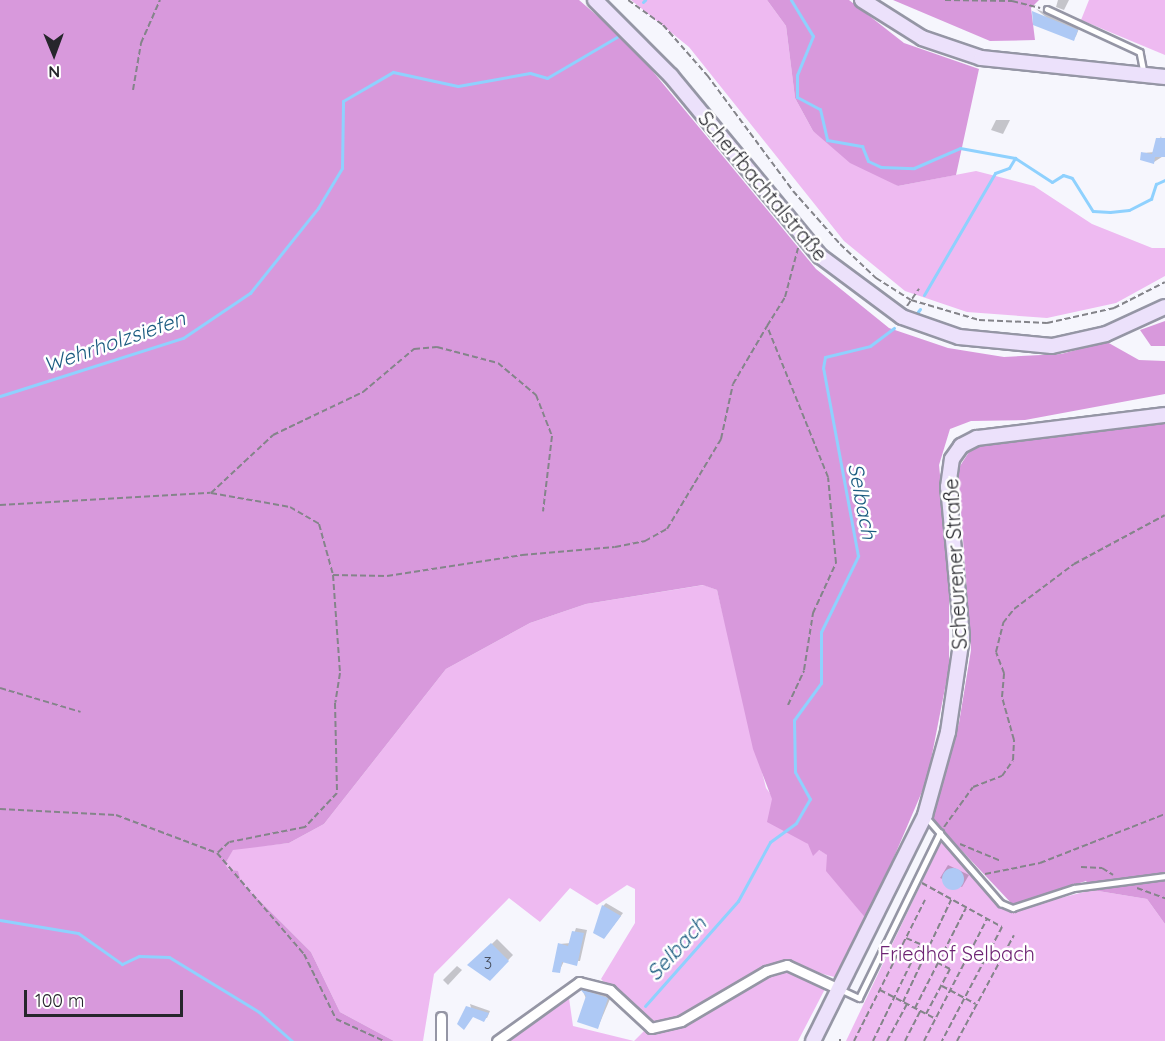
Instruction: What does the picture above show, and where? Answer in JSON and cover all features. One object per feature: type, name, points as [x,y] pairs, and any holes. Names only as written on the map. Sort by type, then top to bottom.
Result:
[{"type":"main road","name":"Scherfbachtalstraße","points":[[595,0],[671,76],[805,240],[855,287],[902,317],[959,337],[1052,346],[1106,334],[1165,307]]},
{"type":"main road","points":[[862,0],[908,31],[981,58],[1144,73],[1165,77]]},
{"type":"main road","name":"Scheurener Straße","points":[[813,1041],[925,815],[961,655],[960,571],[948,488],[952,459],[961,446],[976,438],[1165,415]]},
{"type":"street","points":[[497,1041],[579,982],[610,990],[651,1028],[681,1021],[766,971],[787,965],[839,989]]},
{"type":"street","points":[[441,1017],[441,1041]]},
{"type":"lane","points":[[1047,9],[1140,52],[1144,73]]},
{"type":"lane","points":[[925,815],[1001,903],[1013,908],[1074,888],[1165,876]]},
{"type":"lane","points":[[839,989],[859,998],[940,833]]},
{"type":"path","points":[[133,90],[141,43],[160,0]]},
{"type":"path","points":[[628,0],[663,25],[707,75],[834,237],[876,278],[911,300],[979,320],[1047,323],[1114,308],[1165,282]]},
{"type":"path","points":[[945,0],[1012,1],[1047,9]]},
{"type":"path","points":[[333,575],[387,576],[522,555],[615,547],[645,541],[668,529],[721,439],[733,384],[785,297],[792,259],[805,240]]},
{"type":"path","points":[[902,317],[919,289]]},
{"type":"path","points":[[767,326],[828,477],[836,563],[813,613],[804,670],[788,705]]},
{"type":"path","points":[[211,493],[273,435],[363,392],[414,349],[437,347],[498,363],[536,395],[552,436],[543,511]]},
{"type":"path","points":[[0,505],[211,493],[290,507],[319,524],[333,575],[340,673],[335,703],[337,793],[305,827],[229,842],[217,853]]},
{"type":"path","points":[[940,833],[973,787],[1002,776],[1013,760],[1014,740],[1002,697],[1004,673],[996,652],[1003,623],[1014,609],[1074,564],[1165,515]]},
{"type":"path","points":[[0,688],[81,712]]},
{"type":"path","points":[[0,809],[116,814],[217,853],[304,954],[336,1019],[384,1041]]},
{"type":"path","points":[[978,876],[1040,864],[1056,853],[1106,842],[1165,814]]},
{"type":"path","points":[[952,846],[959,844],[1001,861]]},
{"type":"path","points":[[917,880],[1002,927],[942,1041]]},
{"type":"path","points":[[854,1041],[925,900]]},
{"type":"path","points":[[887,1041],[951,900]]},
{"type":"path","points":[[915,1008],[966,908]]},
{"type":"path","points":[[924,1041],[987,919]]},
{"type":"path","points":[[957,1041],[1014,935]]},
{"type":"path","points":[[906,938],[929,948]]},
{"type":"path","points":[[873,1041],[920,944]]},
{"type":"path","points":[[926,1014],[950,969],[938,963]]},
{"type":"path","points":[[942,986],[976,1004]]},
{"type":"path","points":[[880,990],[936,1019]]},
{"type":"path","points":[[905,1041],[920,1011]]},
{"type":"green space","points":[[631,0],[767,0],[786,26],[795,98],[813,131],[898,186],[976,171],[1034,186],[1092,224],[1152,248],[1165,248],[1165,276],[1116,303],[1047,318],[967,312],[905,291],[844,241],[689,47]]},
{"type":"green space","points":[[1089,0],[1165,0],[1165,55],[1081,20]]},
{"type":"green space","points":[[704,585],[717,590],[766,788],[808,844],[828,855],[827,871],[867,920],[838,978],[782,963],[675,1020],[659,1026],[641,1020],[601,979],[635,923],[635,889],[627,885],[597,905],[570,888],[540,922],[509,898],[434,974],[423,1041],[394,1041],[340,1012],[311,952],[225,864],[233,849],[289,843],[324,824],[446,669],[530,623],[586,604]]},
{"type":"green space","name":"Friedhof Selbach","points":[[942,840],[998,907],[1013,910],[1092,890],[1147,899],[1165,924],[1165,1041],[846,1041]]},
{"type":"green space","points":[[778,970],[793,971],[826,987],[798,1041],[634,1041],[644,1031],[684,1024]]},
{"type":"green space","points":[[568,991],[573,1026],[634,1041],[501,1041]]},
{"type":"shaded area","points":[[0,0],[579,0],[631,45],[816,269],[889,328],[948,348],[1004,357],[1061,354],[1107,342],[1139,360],[1165,361],[1165,394],[1025,420],[971,421],[950,429],[939,465],[949,565],[949,668],[927,780],[867,920],[826,871],[827,855],[819,850],[813,856],[808,844],[767,822],[772,799],[753,749],[717,590],[703,585],[586,604],[530,623],[446,669],[324,824],[289,843],[233,850],[225,864],[229,870],[238,871],[241,882],[311,952],[340,1012],[394,1041],[0,1041]]},
{"type":"shaded area","points":[[767,0],[849,0],[904,43],[979,69],[956,175],[898,186],[850,163],[813,131],[795,98],[786,26]]},
{"type":"shaded area","points":[[893,0],[1039,0],[1031,8],[1035,40],[990,41]]},
{"type":"shaded area","points":[[1165,321],[1165,346],[1151,346],[1140,330]]},
{"type":"shaded area","points":[[1165,421],[1165,924],[1147,899],[1092,890],[1086,881],[1013,905],[932,819],[959,723],[971,650],[958,469],[971,449],[990,442]]},
{"type":"building","points":[[1032,11],[1078,30],[1074,41],[1033,25]]},
{"type":"building","points":[[1156,138],[1165,138],[1165,157],[1155,157],[1154,164],[1140,160],[1141,152],[1152,154]]},
{"type":"building","points":[[953,868],[961,871],[964,879],[961,887],[953,890],[945,887],[942,879],[945,871]]},
{"type":"building","points":[[602,905],[621,916],[604,939],[593,933]]},
{"type":"building","points":[[572,931],[584,933],[577,966],[562,962],[560,973],[552,972],[558,943],[568,946]]},
{"type":"building","points":[[491,943],[509,961],[490,981],[467,965]]},
{"type":"building","points":[[580,989],[608,998],[598,1029],[577,1022],[586,996]]},
{"type":"building","points":[[466,1006],[489,1013],[484,1022],[473,1017],[464,1030],[457,1024]]},
{"type":"waterway","points":[[791,0],[813,36],[797,75],[797,97],[820,109],[827,140],[862,146],[868,161],[881,167],[914,168],[960,148],[1015,158],[1052,182],[1063,175],[1072,178],[1093,211],[1129,210],[1151,199],[1156,184],[1165,180]]},
{"type":"waterway","name":"Wehrholzsiefen","points":[[0,396],[183,338],[250,293],[318,208],[342,168],[343,101],[393,72],[458,86],[530,73],[547,78],[617,37]]},
{"type":"waterway","name":"Selbach","points":[[924,295],[995,173],[1009,168],[1015,158]]},
{"type":"waterway","name":"Selbach","points":[[917,313],[920,309]]},
{"type":"waterway","name":"Selbach","points":[[645,1006],[738,901],[770,842],[796,823],[810,799],[795,772],[794,720],[821,683],[821,632],[858,556],[823,368],[825,357],[870,346],[894,328]]},
{"type":"waterway","name":"Selbach","points":[[0,920],[78,933],[122,964],[139,956],[169,957],[259,1012],[292,1041]]}]
